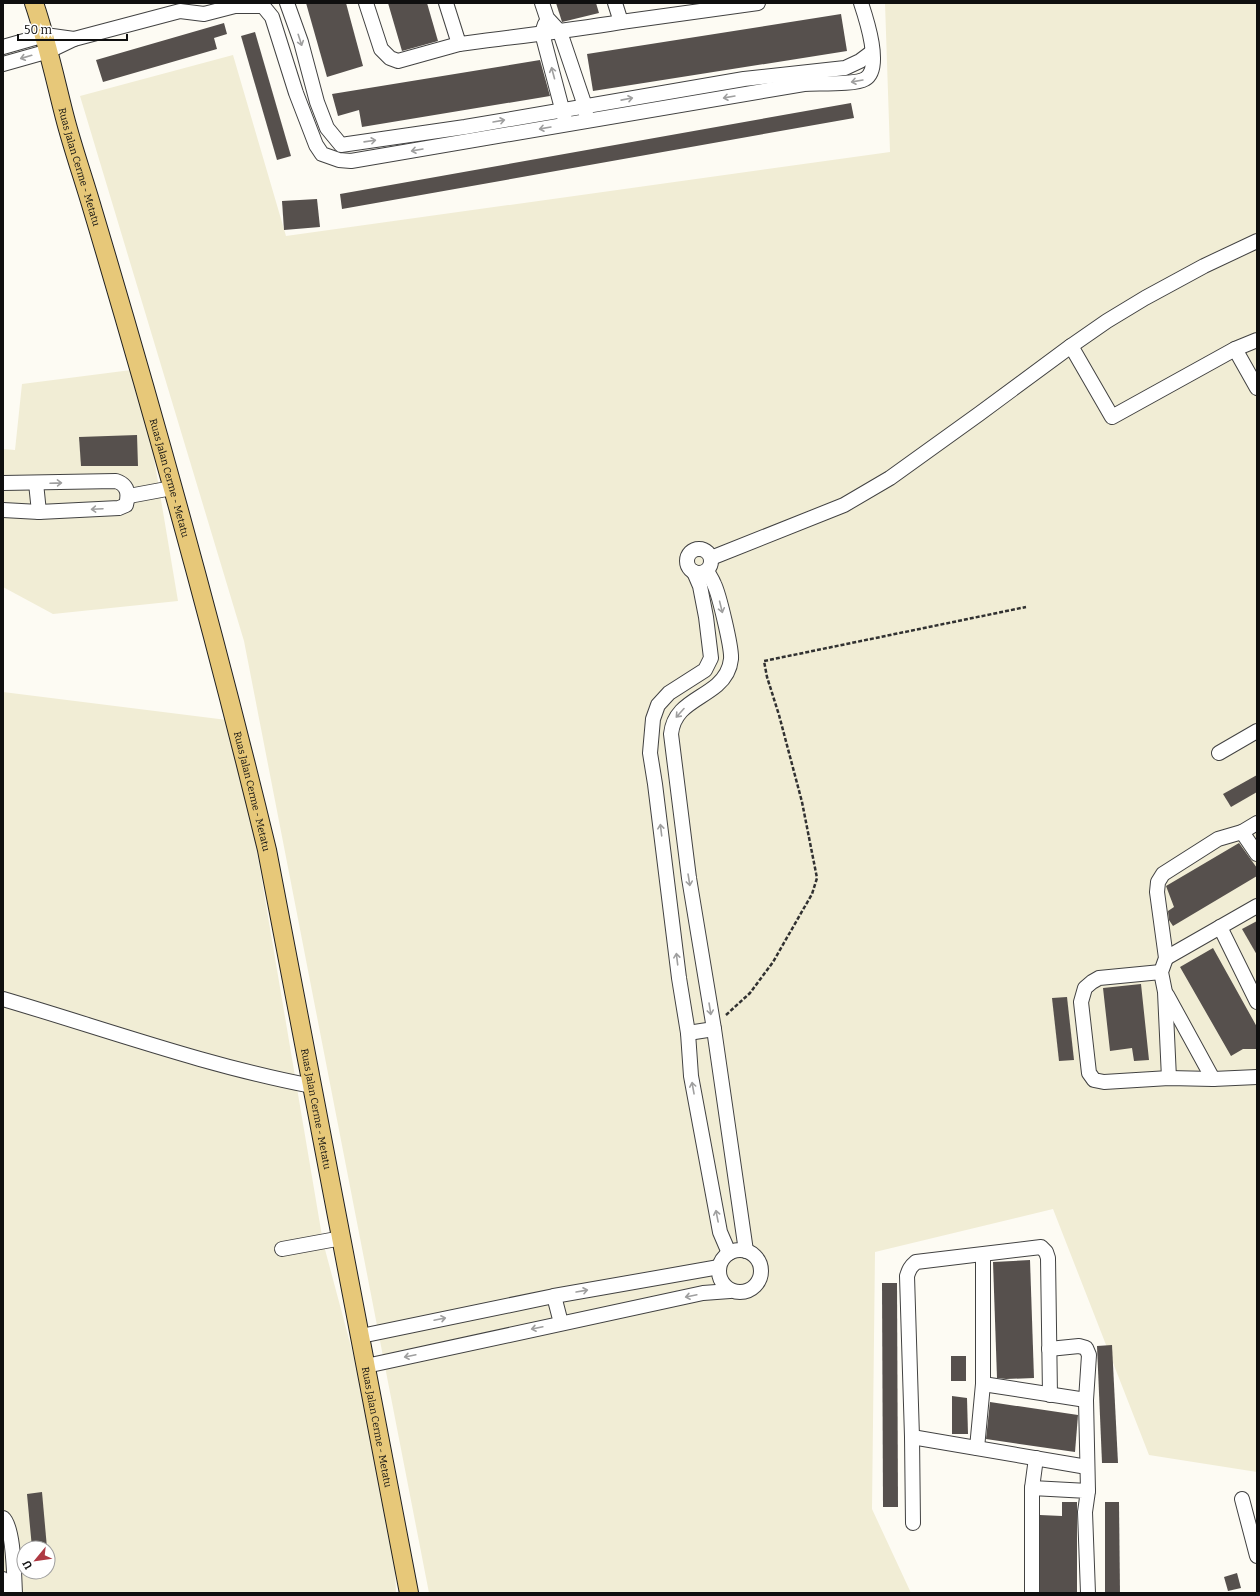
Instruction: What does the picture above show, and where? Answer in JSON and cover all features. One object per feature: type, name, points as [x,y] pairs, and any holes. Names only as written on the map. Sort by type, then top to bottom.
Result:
[{"type":"main road","name":"Ruas Jalan Cerme - Metatu","points":[[34,3],[47,43],[66,120],[130,337],[172,488],[245,759],[267,850],[409,1593]]},
{"type":"street","points":[[180,12],[192,3]]},
{"type":"street","points":[[287,3],[301,42],[317,102],[327,128],[341,145]]},
{"type":"street","points":[[366,3],[381,49],[390,58],[398,61],[459,44],[560,32],[698,7],[758,3]]},
{"type":"street","points":[[446,3],[459,44]]},
{"type":"street","points":[[542,3],[547,18],[560,32],[585,106],[587,121]]},
{"type":"street","points":[[615,3],[621,22]]},
{"type":"street","points":[[3,47],[74,39],[180,12],[204,14],[234,4],[263,6],[272,17],[296,93],[316,145],[322,154],[339,160],[351,161],[804,84],[865,80],[872,71],[874,62],[868,27],[861,3]]},
{"type":"street","points":[[547,18],[542,33],[566,125]]},
{"type":"street","points":[[3,64],[47,43]]},
{"type":"street","points":[[330,157],[341,145],[563,110],[744,79],[845,68],[860,61],[872,52]]},
{"type":"street","points":[[704,567],[844,505],[890,478],[1071,346],[1145,298],[1204,266],[1257,241]]},
{"type":"street","points":[[1071,346],[1112,417],[1235,349],[1257,340]]},
{"type":"street","points":[[1235,349],[1257,388]]},
{"type":"street","points":[[3,483],[116,481],[121,482],[126,487],[129,496],[126,504],[119,508],[40,512],[3,510]]},
{"type":"street","points":[[36,483],[40,512]]},
{"type":"street","points":[[129,496],[172,488]]},
{"type":"street","points":[[704,567],[715,584],[726,627],[731,657],[728,671],[717,685],[680,711],[672,723],[670,734],[689,878],[714,1029],[746,1250]]},
{"type":"street","points":[[704,567],[700,586],[706,617],[711,658],[705,670],[669,693],[658,705],[653,719],[650,753],[679,978],[688,1033],[691,1076],[720,1232],[729,1253]]},
{"type":"street","points":[[1219,753],[1257,731]]},
{"type":"street","points":[[1169,1078],[1165,992],[1161,972],[1166,958],[1157,892],[1158,882],[1163,874],[1218,839],[1242,832],[1257,823]]},
{"type":"street","points":[[1242,832],[1257,854]]},
{"type":"street","points":[[1166,958],[1257,906]]},
{"type":"street","points":[[1220,927],[1257,1002]]},
{"type":"street","points":[[1161,972],[1100,978],[1085,988],[1081,1002],[1089,1073],[1094,1080],[1104,1082],[1169,1078],[1214,1079],[1257,1077]]},
{"type":"street","points":[[1165,992],[1214,1079]]},
{"type":"street","points":[[3,999],[230,1068],[312,1086]]},
{"type":"street","points":[[688,1033],[714,1029]]},
{"type":"street","points":[[282,1249],[342,1238]]},
{"type":"street","points":[[913,1523],[907,1276],[909,1268],[916,1262],[1041,1247],[1046,1252],[1048,1258],[1050,1395]]},
{"type":"street","points":[[366,1366],[703,1293],[730,1291],[739,1293],[748,1292],[755,1287],[760,1280],[762,1271],[760,1262],[754,1255],[746,1250],[737,1250],[729,1253],[722,1259],[719,1267],[719,1277],[723,1285],[730,1291]]},
{"type":"street","points":[[977,1448],[983,1384],[983,1255]]},
{"type":"street","points":[[361,1336],[554,1296],[719,1267]]},
{"type":"street","points":[[554,1296],[561,1323]]},
{"type":"street","points":[[1049,1349],[1079,1346],[1086,1348],[1089,1356],[1086,1400],[1088,1491],[1085,1512],[1088,1593]]},
{"type":"street","points":[[983,1384],[1086,1400]]},
{"type":"street","points":[[912,1437],[1087,1467]]},
{"type":"street","points":[[1032,1593],[1032,1488],[1036,1458]]},
{"type":"street","points":[[1032,1488],[1088,1491]]},
{"type":"street","points":[[1242,1499],[1255,1540],[1257,1556]]},
{"type":"street","points":[[3,1518],[6,1521],[10,1532],[15,1593]]},
{"type":"street","points":[[3,1579],[8,1593]]},
{"type":"path","points":[[714,1029],[722,1018],[750,993],[773,962],[812,894],[816,878],[802,802],[779,714],[767,677],[764,661],[1026,607]]},
{"type":"shaded area","points":[[885,3],[1257,3],[1257,1472],[1149,1455],[1053,1209],[875,1252],[872,1509],[911,1593],[429,1593],[244,641],[80,96],[233,55],[286,236],[890,152]]},
{"type":"shaded area","points":[[139,369],[178,601],[53,614],[3,587],[3,449],[15,450],[22,384]]},
{"type":"shaded area","points":[[3,692],[235,721],[323,1242],[392,1500],[396,1593],[3,1593]]},
{"type":"building","points":[[306,3],[346,3],[363,66],[327,77]]},
{"type":"building","points":[[388,3],[427,3],[438,41],[402,51]]},
{"type":"building","points":[[556,3],[596,3],[599,13],[562,22]]},
{"type":"building","points":[[841,14],[847,51],[593,91],[587,54]]},
{"type":"building","points":[[224,23],[227,34],[214,38],[217,49],[103,82],[96,60]]},
{"type":"building","points":[[255,32],[291,156],[277,160],[241,36]]},
{"type":"building","points":[[540,60],[550,96],[362,127],[359,110],[338,116],[332,94]]},
{"type":"building","points":[[851,103],[854,118],[342,209],[340,194]]},
{"type":"building","points":[[317,199],[320,227],[284,230],[282,201]]},
{"type":"building","points":[[137,435],[138,466],[81,466],[79,437]]},
{"type":"building","points":[[1257,775],[1257,792],[1231,807],[1223,794]]},
{"type":"building","points":[[1239,843],[1257,868],[1257,876],[1173,926],[1169,920],[1168,911],[1174,907],[1166,886]]},
{"type":"building","points":[[1257,921],[1257,955],[1242,929]]},
{"type":"building","points":[[1213,948],[1257,1027],[1257,1049],[1243,1049],[1231,1056],[1180,967]]},
{"type":"building","points":[[1141,984],[1149,1060],[1134,1061],[1132,1048],[1110,1051],[1103,988]]},
{"type":"building","points":[[1067,997],[1074,1060],[1059,1061],[1052,998]]},
{"type":"building","points":[[1030,1260],[1034,1378],[997,1378],[993,1262]]},
{"type":"building","points":[[882,1283],[897,1283],[898,1507],[883,1507]]},
{"type":"building","points":[[1112,1345],[1118,1463],[1102,1463],[1097,1346]]},
{"type":"building","points":[[951,1356],[966,1356],[966,1381],[951,1381]]},
{"type":"building","points":[[952,1396],[967,1398],[968,1434],[952,1434]]},
{"type":"building","points":[[990,1402],[1078,1415],[1075,1452],[986,1439]]},
{"type":"building","points":[[42,1492],[46,1540],[31,1540],[27,1494]]},
{"type":"building","points":[[1062,1502],[1077,1502],[1077,1593],[1040,1593],[1040,1515],[1062,1516]]},
{"type":"building","points":[[1105,1502],[1119,1502],[1120,1593],[1105,1593]]},
{"type":"building","points":[[1237,1573],[1241,1588],[1228,1591],[1224,1577]]}]
